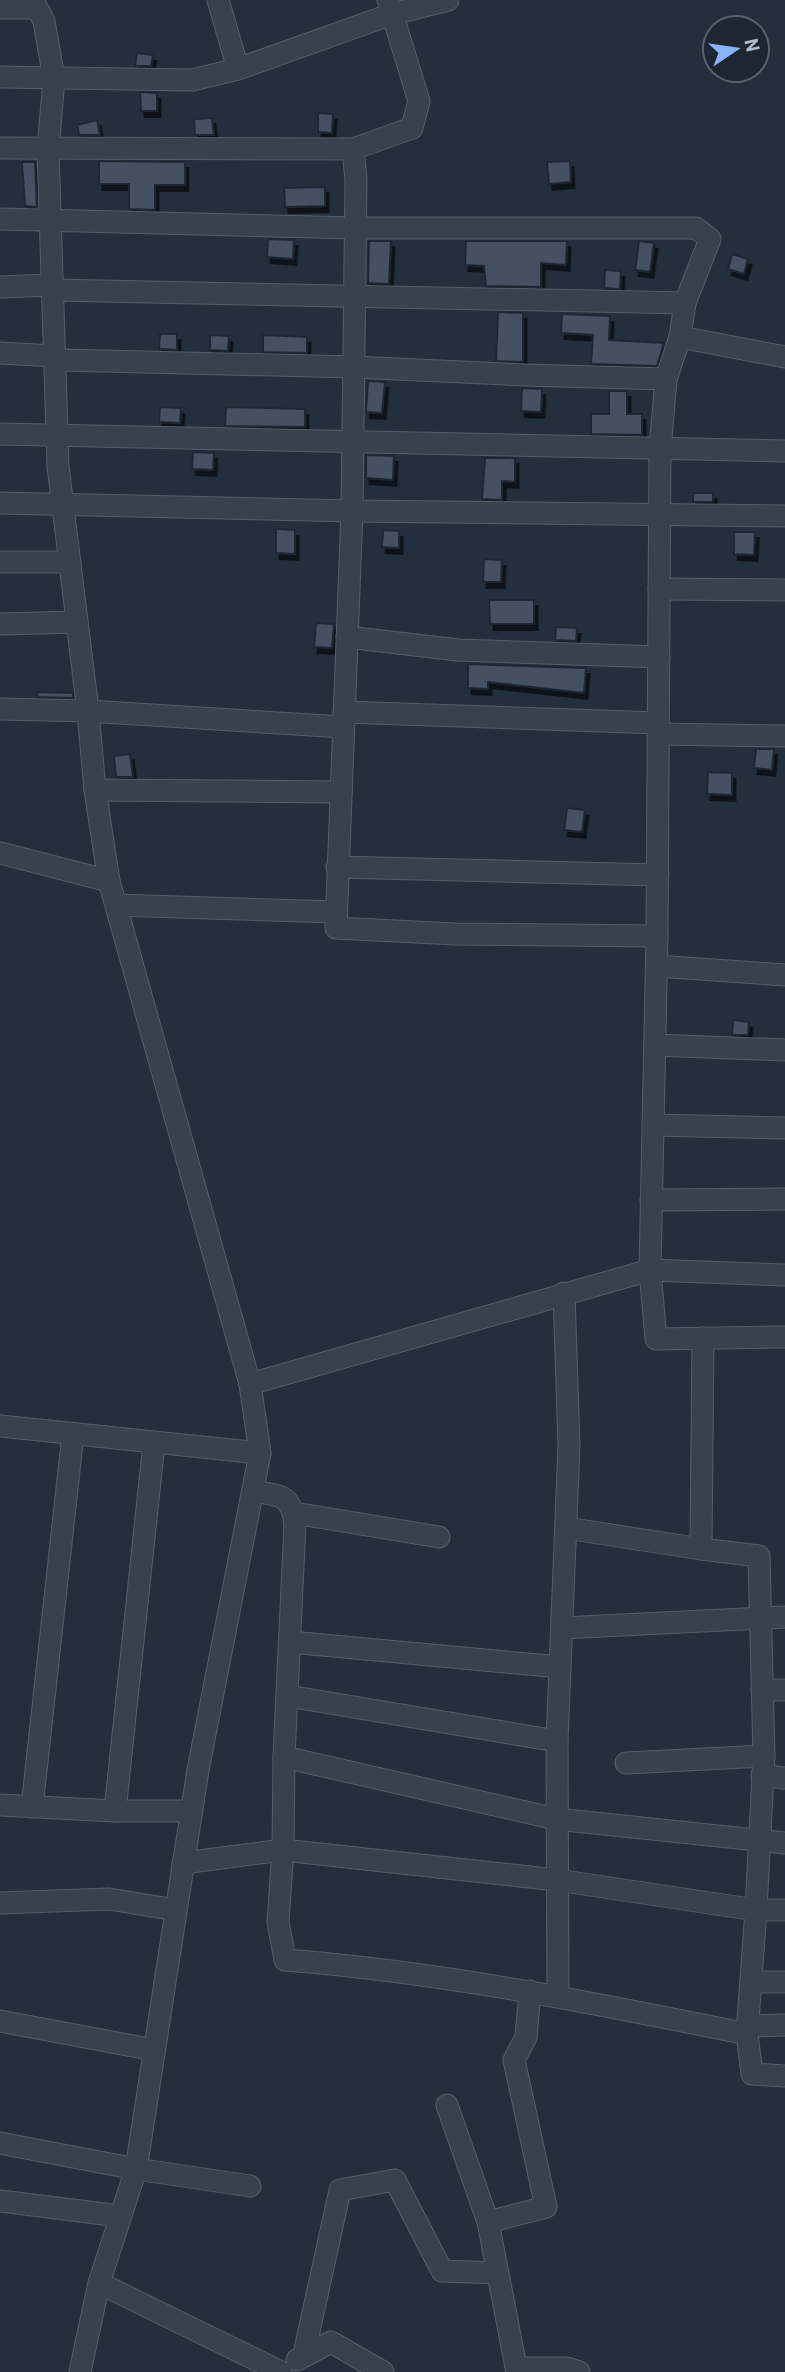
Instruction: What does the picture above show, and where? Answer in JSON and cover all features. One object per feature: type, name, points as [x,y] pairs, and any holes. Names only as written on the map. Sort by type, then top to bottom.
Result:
[{"type":"street","points":[[218,0],[238,69]]},
{"type":"street","points":[[0,77],[192,80],[238,69],[390,7],[448,0]]},
{"type":"street","points":[[0,8],[34,4],[44,21],[54,79],[48,149],[57,436],[95,790],[109,881],[250,1384],[260,1453],[191,1811],[136,2169],[99,2283],[80,2372]]},
{"type":"street","points":[[0,148],[353,149],[412,128],[419,101],[390,7]]},
{"type":"street","points":[[353,149],[355,295],[352,510],[336,928],[455,934],[657,936]]},
{"type":"street","points":[[0,219],[355,228],[696,228],[710,239],[685,303],[680,337],[666,379],[660,450],[657,966],[650,1270],[656,1339],[785,1337]]},
{"type":"street","points":[[0,287],[685,303]]},
{"type":"street","points":[[680,337],[785,357]]},
{"type":"street","points":[[0,353],[55,356],[61,360],[354,367],[666,379]]},
{"type":"street","points":[[0,434],[785,451]]},
{"type":"street","points":[[0,503],[785,516]]},
{"type":"street","points":[[0,562],[70,562]]},
{"type":"street","points":[[659,589],[785,590]]},
{"type":"street","points":[[0,624],[77,622]]},
{"type":"street","points":[[347,637],[458,650],[659,657]]},
{"type":"street","points":[[0,709],[658,728],[785,736]]},
{"type":"street","points":[[95,790],[341,792]]},
{"type":"street","points":[[0,853],[109,881]]},
{"type":"street","points":[[337,867],[658,875]]},
{"type":"street","points":[[116,905],[335,912]]},
{"type":"street","points":[[657,966],[785,975]]},
{"type":"street","points":[[655,1045],[785,1049]]},
{"type":"street","points":[[653,1125],[785,1128]]},
{"type":"street","points":[[651,1200],[785,1199]]},
{"type":"street","points":[[250,1384],[650,1270],[785,1275]]},
{"type":"street","points":[[558,1996],[557,1741],[569,1446],[564,1293]]},
{"type":"street","points":[[701,1549],[703,1338]]},
{"type":"street","points":[[0,1426],[260,1453]]},
{"type":"street","points":[[32,1807],[73,1434]]},
{"type":"street","points":[[115,1811],[154,1443]]},
{"type":"street","points":[[253,1491],[284,1497],[290,1503],[295,1524],[278,1922],[285,1960],[366,1966],[530,1991],[747,2030],[785,2025]]},
{"type":"street","points":[[293,1513],[439,1537]]},
{"type":"street","points":[[566,1528],[759,1556],[763,1765],[747,2030],[752,2074],[785,2076]]},
{"type":"street","points":[[562,1628],[785,1617]]},
{"type":"street","points":[[290,1642],[560,1667]]},
{"type":"street","points":[[762,1690],[785,1689]]},
{"type":"street","points":[[288,1696],[557,1741]]},
{"type":"street","points":[[284,1757],[556,1819],[785,1843]]},
{"type":"street","points":[[626,1763],[763,1765],[785,1778]]},
{"type":"street","points":[[0,1805],[115,1811],[191,1811]]},
{"type":"street","points":[[183,1863],[283,1850],[557,1881],[756,1910],[785,1910]]},
{"type":"street","points":[[0,1903],[109,1899],[176,1910]]},
{"type":"street","points":[[751,1982],[785,1982]]},
{"type":"street","points":[[488,2222],[545,2207],[514,2060],[526,2037],[530,1991]]},
{"type":"street","points":[[0,2021],[155,2050]]},
{"type":"street","points":[[447,2105],[488,2222],[517,2370],[567,2368],[579,2372]]},
{"type":"street","points":[[0,2143],[136,2169],[250,2186]]},
{"type":"street","points":[[304,2354],[340,2190],[395,2180],[442,2272],[498,2273]]},
{"type":"street","points":[[0,2201],[120,2216]]},
{"type":"street","points":[[99,2283],[281,2371],[304,2354],[331,2342],[383,2372]]},
{"type":"building","points":[[137,53],[153,55],[151,66],[135,66]]},
{"type":"building","points":[[140,92],[157,93],[157,111],[141,111]]},
{"type":"building","points":[[318,113],[333,114],[332,133],[318,132]]},
{"type":"building","points":[[212,118],[214,135],[195,135],[194,119]]},
{"type":"building","points":[[97,120],[100,135],[79,135],[77,125]]},
{"type":"building","points":[[99,161],[185,162],[185,185],[155,185],[155,210],[129,209],[129,184],[99,184]]},
{"type":"building","points":[[570,161],[571,182],[549,184],[547,162]]},
{"type":"building","points":[[22,162],[35,162],[37,207],[25,206]]},
{"type":"building","points":[[325,187],[325,206],[285,207],[284,188]]},
{"type":"building","points":[[268,239],[294,240],[293,259],[267,257]]},
{"type":"building","points":[[369,241],[391,241],[389,284],[368,283]]},
{"type":"building","points":[[466,241],[567,241],[566,265],[541,263],[541,287],[486,286],[484,266],[465,265]]},
{"type":"building","points":[[639,241],[654,243],[650,272],[635,270]]},
{"type":"building","points":[[732,254],[748,259],[744,274],[728,269]]},
{"type":"building","points":[[605,270],[621,271],[620,289],[604,288]]},
{"type":"building","points":[[498,312],[523,313],[523,362],[496,361]]},
{"type":"building","points":[[562,314],[610,316],[609,340],[664,343],[657,366],[591,364],[593,335],[561,333]]},
{"type":"building","points":[[160,334],[177,334],[177,350],[159,349]]},
{"type":"building","points":[[210,335],[229,336],[228,351],[210,350]]},
{"type":"building","points":[[263,335],[307,337],[307,353],[263,352]]},
{"type":"building","points":[[368,381],[385,382],[382,413],[366,412]]},
{"type":"building","points":[[522,388],[542,389],[541,412],[521,411]]},
{"type":"building","points":[[609,391],[627,391],[627,414],[642,414],[642,435],[591,434],[591,414],[609,414]]},
{"type":"building","points":[[160,407],[181,408],[180,423],[159,422]]},
{"type":"building","points":[[226,407],[305,409],[305,427],[225,426]]},
{"type":"building","points":[[193,452],[214,453],[213,470],[192,469]]},
{"type":"building","points":[[366,455],[394,456],[393,480],[366,478]]},
{"type":"building","points":[[485,458],[515,458],[515,482],[502,481],[502,500],[482,499]]},
{"type":"building","points":[[693,493],[713,493],[713,502],[693,502]]},
{"type":"building","points":[[276,529],[295,530],[295,554],[276,553]]},
{"type":"building","points":[[383,530],[399,531],[399,548],[382,547]]},
{"type":"building","points":[[734,532],[755,532],[754,555],[734,554]]},
{"type":"building","points":[[484,559],[502,560],[501,582],[483,582]]},
{"type":"building","points":[[489,600],[534,600],[534,624],[490,624]]},
{"type":"building","points":[[316,623],[334,624],[332,648],[314,647]]},
{"type":"building","points":[[556,627],[577,628],[576,641],[555,640]]},
{"type":"building","points":[[468,664],[586,668],[584,693],[488,682],[488,689],[468,688]]},
{"type":"building","points":[[37,692],[73,693],[73,698],[37,697]]},
{"type":"building","points":[[756,749],[774,749],[772,770],[754,768]]},
{"type":"building","points":[[130,754],[133,777],[116,777],[114,756]]},
{"type":"building","points":[[708,772],[732,773],[732,795],[707,794]]},
{"type":"building","points":[[567,808],[585,810],[582,832],[564,830]]},
{"type":"building","points":[[733,1020],[749,1022],[748,1035],[732,1035]]}]
